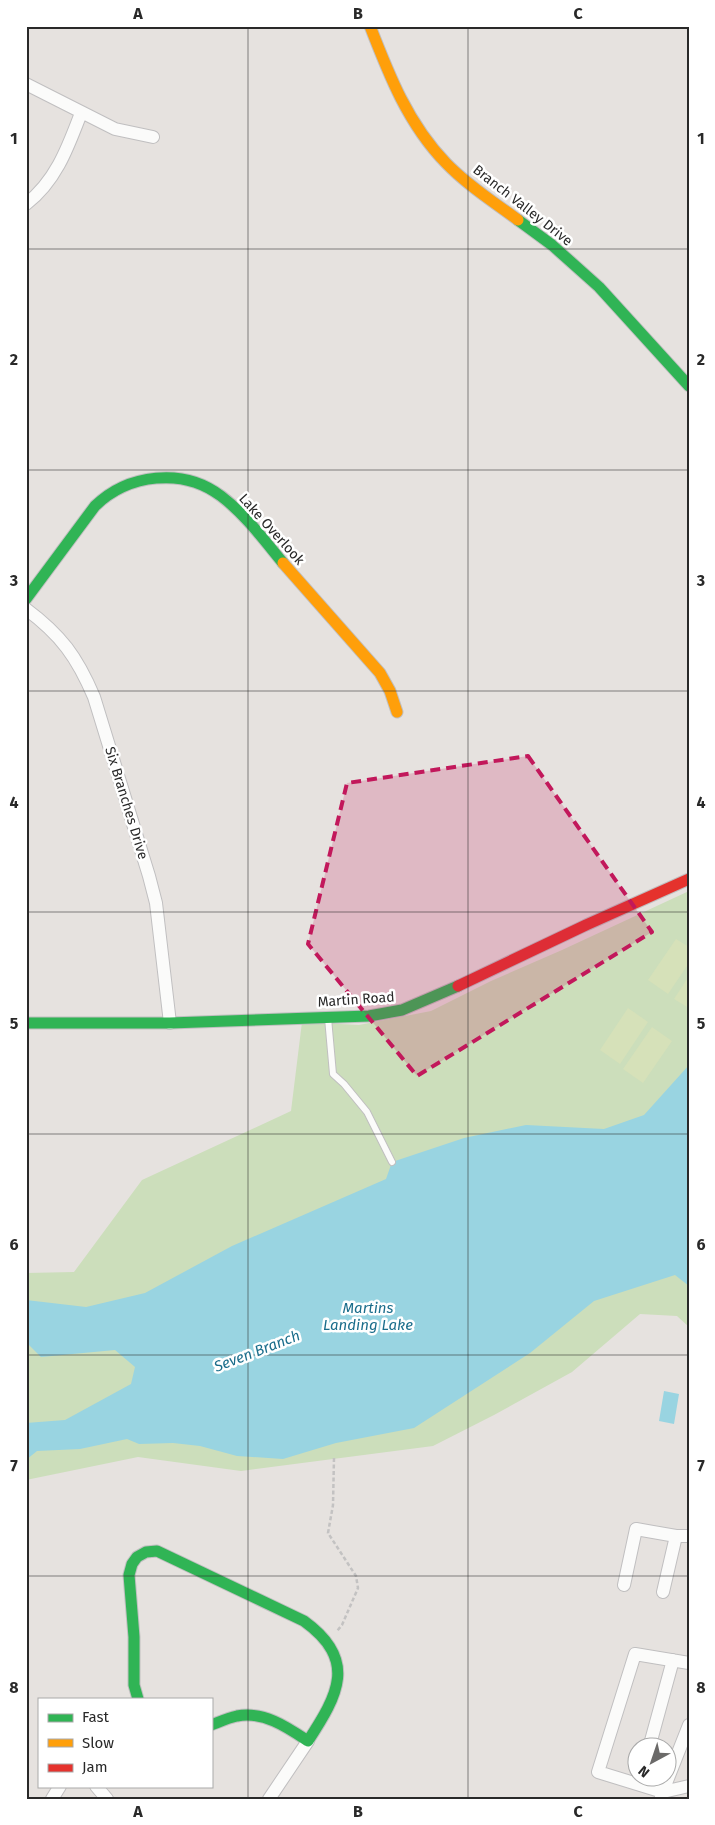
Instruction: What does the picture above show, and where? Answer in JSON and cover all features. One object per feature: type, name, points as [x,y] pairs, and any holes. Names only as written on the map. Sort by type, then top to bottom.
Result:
[{"type":"street","name":"Branch Valley Drive","points":[[370,26],[393,85],[410,116],[446,163],[468,183],[552,245],[599,287],[689,386]]},
{"type":"street","points":[[26,84],[81,113],[115,128],[153,137]]},
{"type":"street","points":[[26,204],[42,189],[62,161],[81,113]]},
{"type":"street","name":"Lake Overlook","points":[[26,599],[84,519],[105,497],[126,485],[147,478],[169,477],[192,481],[217,493],[238,511],[380,673],[390,691],[397,712]]},
{"type":"street","name":"Six Branches Drive","points":[[26,609],[46,624],[66,645],[82,670],[94,697],[156,903],[170,1023]]},
{"type":"street","name":"Martin Road","points":[[26,1023],[170,1023],[369,1016],[402,1010],[435,997],[586,925],[689,879]]},
{"type":"street","points":[[624,1585],[636,1529],[682,1536],[662,1592]]},
{"type":"street","points":[[138,1698],[134,1685],[134,1637],[129,1575],[130,1565],[136,1556],[145,1551],[156,1550],[304,1621],[317,1630],[328,1642],[335,1656],[338,1673],[334,1699],[269,1799]]},
{"type":"street","points":[[628,1779],[598,1772],[635,1654],[689,1663]]},
{"type":"street","points":[[651,1738],[673,1660]]},
{"type":"street","points":[[212,1725],[238,1716],[260,1715],[280,1722],[308,1741]]},
{"type":"street","points":[[662,1796],[689,1725]]},
{"type":"street","points":[[662,1796],[689,1786]]},
{"type":"street","points":[[52,1799],[59,1788]]},
{"type":"street","points":[[98,1788],[107,1799]]},
{"type":"street","points":[[650,1788],[662,1796]]},
{"type":"lane","points":[[328,1016],[333,1074],[344,1084],[367,1112],[392,1162]]},
{"type":"path","points":[[328,1642],[342,1625],[358,1588],[356,1576],[328,1533],[333,1505],[334,1458]]},
{"type":"highlighted area","points":[[528,756],[652,932],[417,1076],[308,944],[347,783]]},
{"type":"green space","points":[[689,891],[689,1327],[677,1316],[640,1314],[572,1372],[433,1446],[241,1471],[138,1457],[26,1480],[26,1273],[74,1272],[142,1180],[291,1111],[302,1022],[359,1025],[431,1011],[491,981]]},
{"type":"green space","points":[[676,939],[689,947],[689,963],[668,994],[648,980]]},
{"type":"green space","points":[[689,976],[689,1008],[674,999]]},
{"type":"green space","points":[[628,1008],[648,1022],[620,1064],[600,1050]]},
{"type":"green space","points":[[652,1027],[672,1041],[643,1083],[623,1069]]},
{"type":"water","name":"Martins Landing Lake","points":[[689,1065],[689,1286],[675,1275],[594,1301],[530,1353],[414,1428],[336,1443],[283,1459],[237,1456],[200,1446],[173,1443],[139,1444],[127,1439],[80,1449],[37,1451],[26,1460],[26,1423],[65,1420],[131,1384],[135,1367],[115,1350],[41,1357],[26,1342],[26,1300],[86,1307],[145,1293],[232,1246],[386,1179],[392,1162],[464,1138],[526,1125],[604,1129],[644,1115]]},
{"type":"water","points":[[664,1391],[679,1394],[674,1424],[659,1421]]},
{"type":"traffic: fast","points":[[518,220],[552,245],[599,287],[689,386]]},
{"type":"traffic: fast","points":[[26,599],[95,506],[108,495],[123,487],[139,481],[156,478],[190,481],[206,487],[221,496],[246,519],[283,563]]},
{"type":"traffic: fast","points":[[26,1023],[170,1023],[369,1016],[402,1010],[458,986]]},
{"type":"traffic: fast","points":[[138,1698],[134,1685],[134,1637],[129,1575],[132,1564],[137,1557],[146,1552],[157,1551],[304,1621],[321,1635],[332,1650],[337,1664],[338,1678],[334,1693],[328,1708],[308,1741],[275,1721],[257,1716],[237,1716],[212,1725]]},
{"type":"traffic: slow","points":[[370,26],[392,81],[410,115],[433,148],[463,179],[518,220]]},
{"type":"traffic: slow","points":[[283,563],[380,673],[390,691],[397,712]]},
{"type":"traffic: jam","points":[[458,986],[586,925],[689,879]]},
{"type":"water label","name":"Seven Branch","points":[[257,1351]]}]
